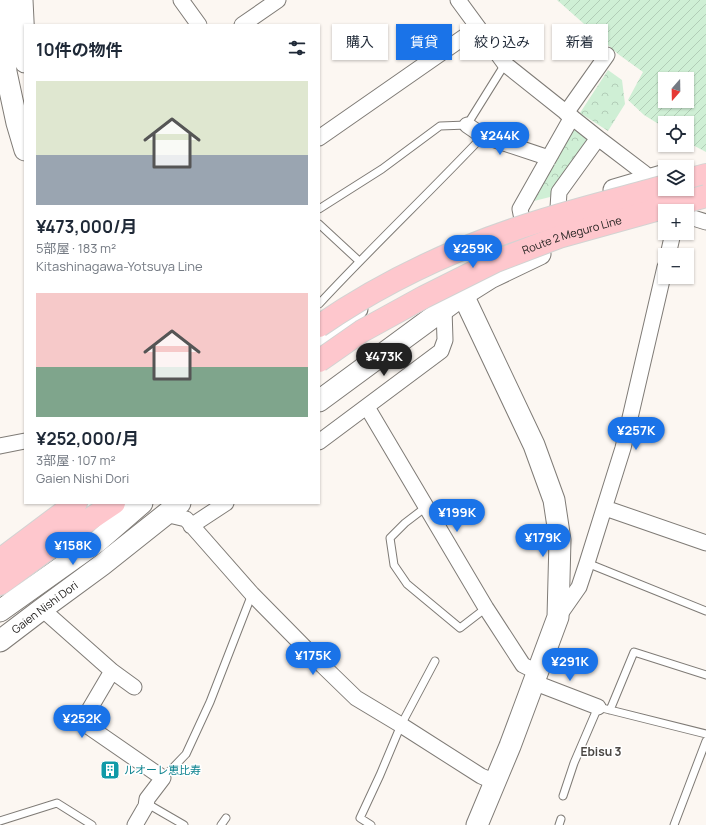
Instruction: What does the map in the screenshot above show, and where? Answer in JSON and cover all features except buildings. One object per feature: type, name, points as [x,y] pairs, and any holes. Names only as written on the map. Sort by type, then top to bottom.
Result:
[{"type":"highway","points":[[694,178],[706,175]]},
{"type":"highway","name":"Route 2 Meguro Line","points":[[320,341],[337,314],[410,273],[467,247],[658,181]]},
{"type":"highway","name":"Route 2 Meguro Line","points":[[320,341],[362,331],[424,297],[496,261],[560,237],[706,196]]},
{"type":"highway","points":[[0,560],[75,504]]},
{"type":"highway","points":[[0,584],[68,534],[130,505]]},
{"type":"main road","points":[[2,0],[6,72],[24,146]]},
{"type":"main road","points":[[22,0],[24,35]]},
{"type":"main road","points":[[694,167],[706,164]]},
{"type":"main road","points":[[320,341],[402,269],[468,235],[658,181]]},
{"type":"main road","points":[[694,210],[706,206]]},
{"type":"main road","points":[[320,399],[463,295],[490,278],[526,260],[566,243],[658,218]]},
{"type":"main road","points":[[463,295],[534,445],[554,500],[560,540],[558,616],[495,782],[477,825]]},
{"type":"main road","points":[[130,505],[167,507]]},
{"type":"main road","name":"Gaien Nishi Dori","points":[[0,612],[97,542],[130,505]]},
{"type":"main road","name":"Gaien Nishi Dori","points":[[0,641],[42,608],[102,565],[167,507]]},
{"type":"street","points":[[181,0],[198,24]]},
{"type":"street","points":[[243,24],[278,0]]},
{"type":"street","points":[[458,0],[474,24]]},
{"type":"street","points":[[320,137],[460,40]]},
{"type":"street","points":[[502,60],[598,138],[658,179]]},
{"type":"street","points":[[522,220],[520,209],[549,158],[569,115],[604,60]]},
{"type":"street","points":[[467,125],[483,136],[549,158]]},
{"type":"street","points":[[558,208],[560,192],[598,138]]},
{"type":"street","points":[[673,196],[680,204]]},
{"type":"street","points":[[694,218],[706,222]]},
{"type":"street","points":[[558,616],[579,587],[623,448],[661,284]]},
{"type":"street","points":[[320,441],[441,351],[445,340],[444,309]]},
{"type":"street","points":[[367,407],[486,608],[524,665],[535,677],[604,708]]},
{"type":"street","points":[[0,446],[24,441]]},
{"type":"street","points":[[0,550],[62,504]]},
{"type":"street","points":[[191,526],[224,504]]},
{"type":"street","points":[[167,507],[186,519],[252,594],[356,698],[481,776],[495,782]]},
{"type":"street","points":[[604,508],[706,543]]},
{"type":"street","points":[[42,608],[112,671],[134,687]]},
{"type":"street","points":[[112,671],[82,722],[163,778],[147,799],[146,806],[135,825]]},
{"type":"lane","points":[[320,208],[382,169],[440,126],[467,125],[505,64]]},
{"type":"lane","points":[[320,303],[359,261],[483,136]]},
{"type":"lane","points":[[320,225],[359,261]]},
{"type":"lane","points":[[426,507],[405,523],[390,538],[394,565],[407,584],[460,628],[486,608]]},
{"type":"lane","points":[[587,563],[706,612]]},
{"type":"lane","points":[[163,778],[186,754],[210,702],[252,594]]},
{"type":"lane","points":[[563,796],[574,764],[634,652],[706,675]]},
{"type":"lane","points":[[371,825],[360,818],[401,725],[434,662]]},
{"type":"lane","points":[[604,708],[706,734]]},
{"type":"lane","points":[[674,825],[706,741]]},
{"type":"lane","points":[[0,821],[58,803],[92,825]]},
{"type":"lane","points":[[146,803],[184,825]]},
{"type":"lane","points":[[221,825],[226,818]]},
{"type":"green space","points":[[557,0],[706,0],[706,152],[694,146],[694,116],[658,116],[658,124],[644,115],[628,100],[643,72],[608,45],[608,24],[584,24]]},
{"type":"green space","points":[[608,70],[622,80],[625,104],[608,131],[580,113]]},
{"type":"green space","points":[[572,128],[587,139],[550,197],[530,202]]},
{"type":"place","name":"ルオーレ恵比寿","points":[[110,770]]},
{"type":"district","name":"Ebisu 3","points":[[601,752]]}]
